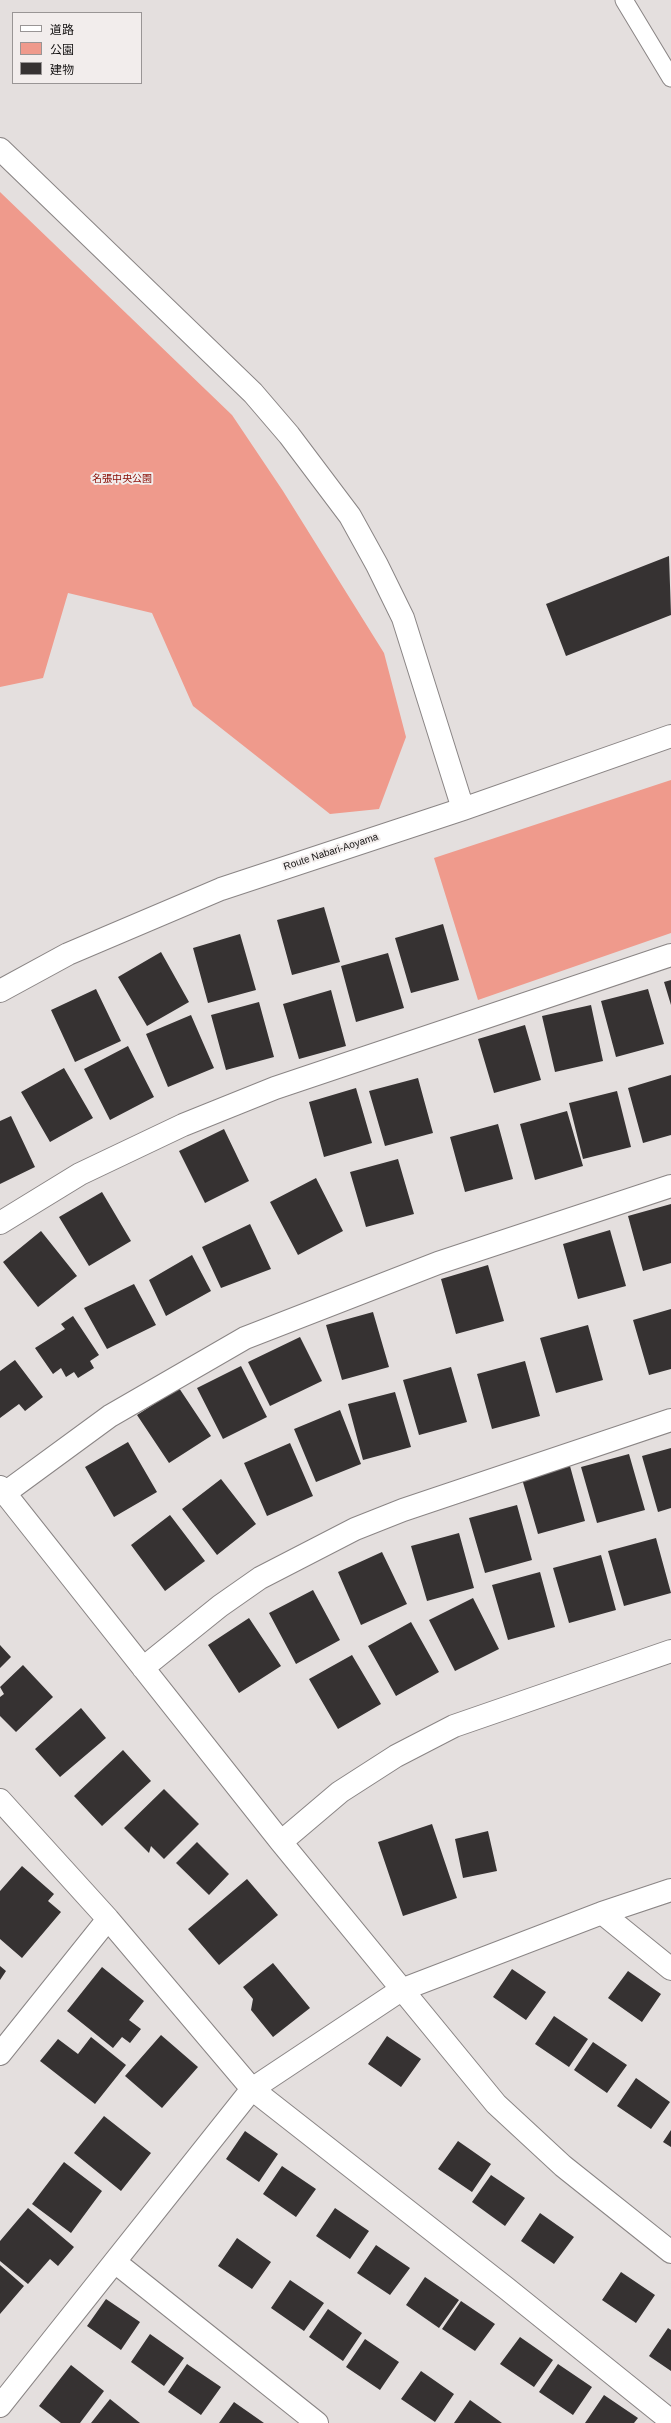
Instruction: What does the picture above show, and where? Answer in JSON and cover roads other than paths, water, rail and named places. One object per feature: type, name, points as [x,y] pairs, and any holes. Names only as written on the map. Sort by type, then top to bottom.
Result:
[{"type":"street","points":[[0,149],[253,393],[289,435],[350,516],[377,565],[403,618],[463,809]]},
{"type":"street","name":"Route Nabari-Aoyama","points":[[0,991],[68,954],[221,889],[463,809],[671,736]]},
{"type":"street","points":[[0,1223],[80,1174],[183,1125],[275,1088],[671,955]]},
{"type":"street","points":[[671,1186],[438,1263],[245,1338],[110,1416],[2,1490],[281,1842],[496,2104],[562,2166],[671,2252]]},
{"type":"street","points":[[143,1668],[220,1606],[260,1578],[355,1529],[403,1510],[671,1420]]},
{"type":"street","points":[[281,1842],[340,1792],[396,1756],[454,1726],[671,1651]]},
{"type":"street","points":[[0,1800],[108,1919],[252,2089],[506,2288],[671,2421]]},
{"type":"street","points":[[0,2406],[252,2089],[401,1990],[602,1913],[671,1890]]},
{"type":"street","points":[[602,1913],[671,1969]]},
{"type":"street","points":[[0,2054],[108,1919]]},
{"type":"street","points":[[115,2262],[317,2423]]},
{"type":"lane","points":[[624,0],[671,78]]},
{"type":"park label","name":"名張中央公園","points":[[122,479]]}]
